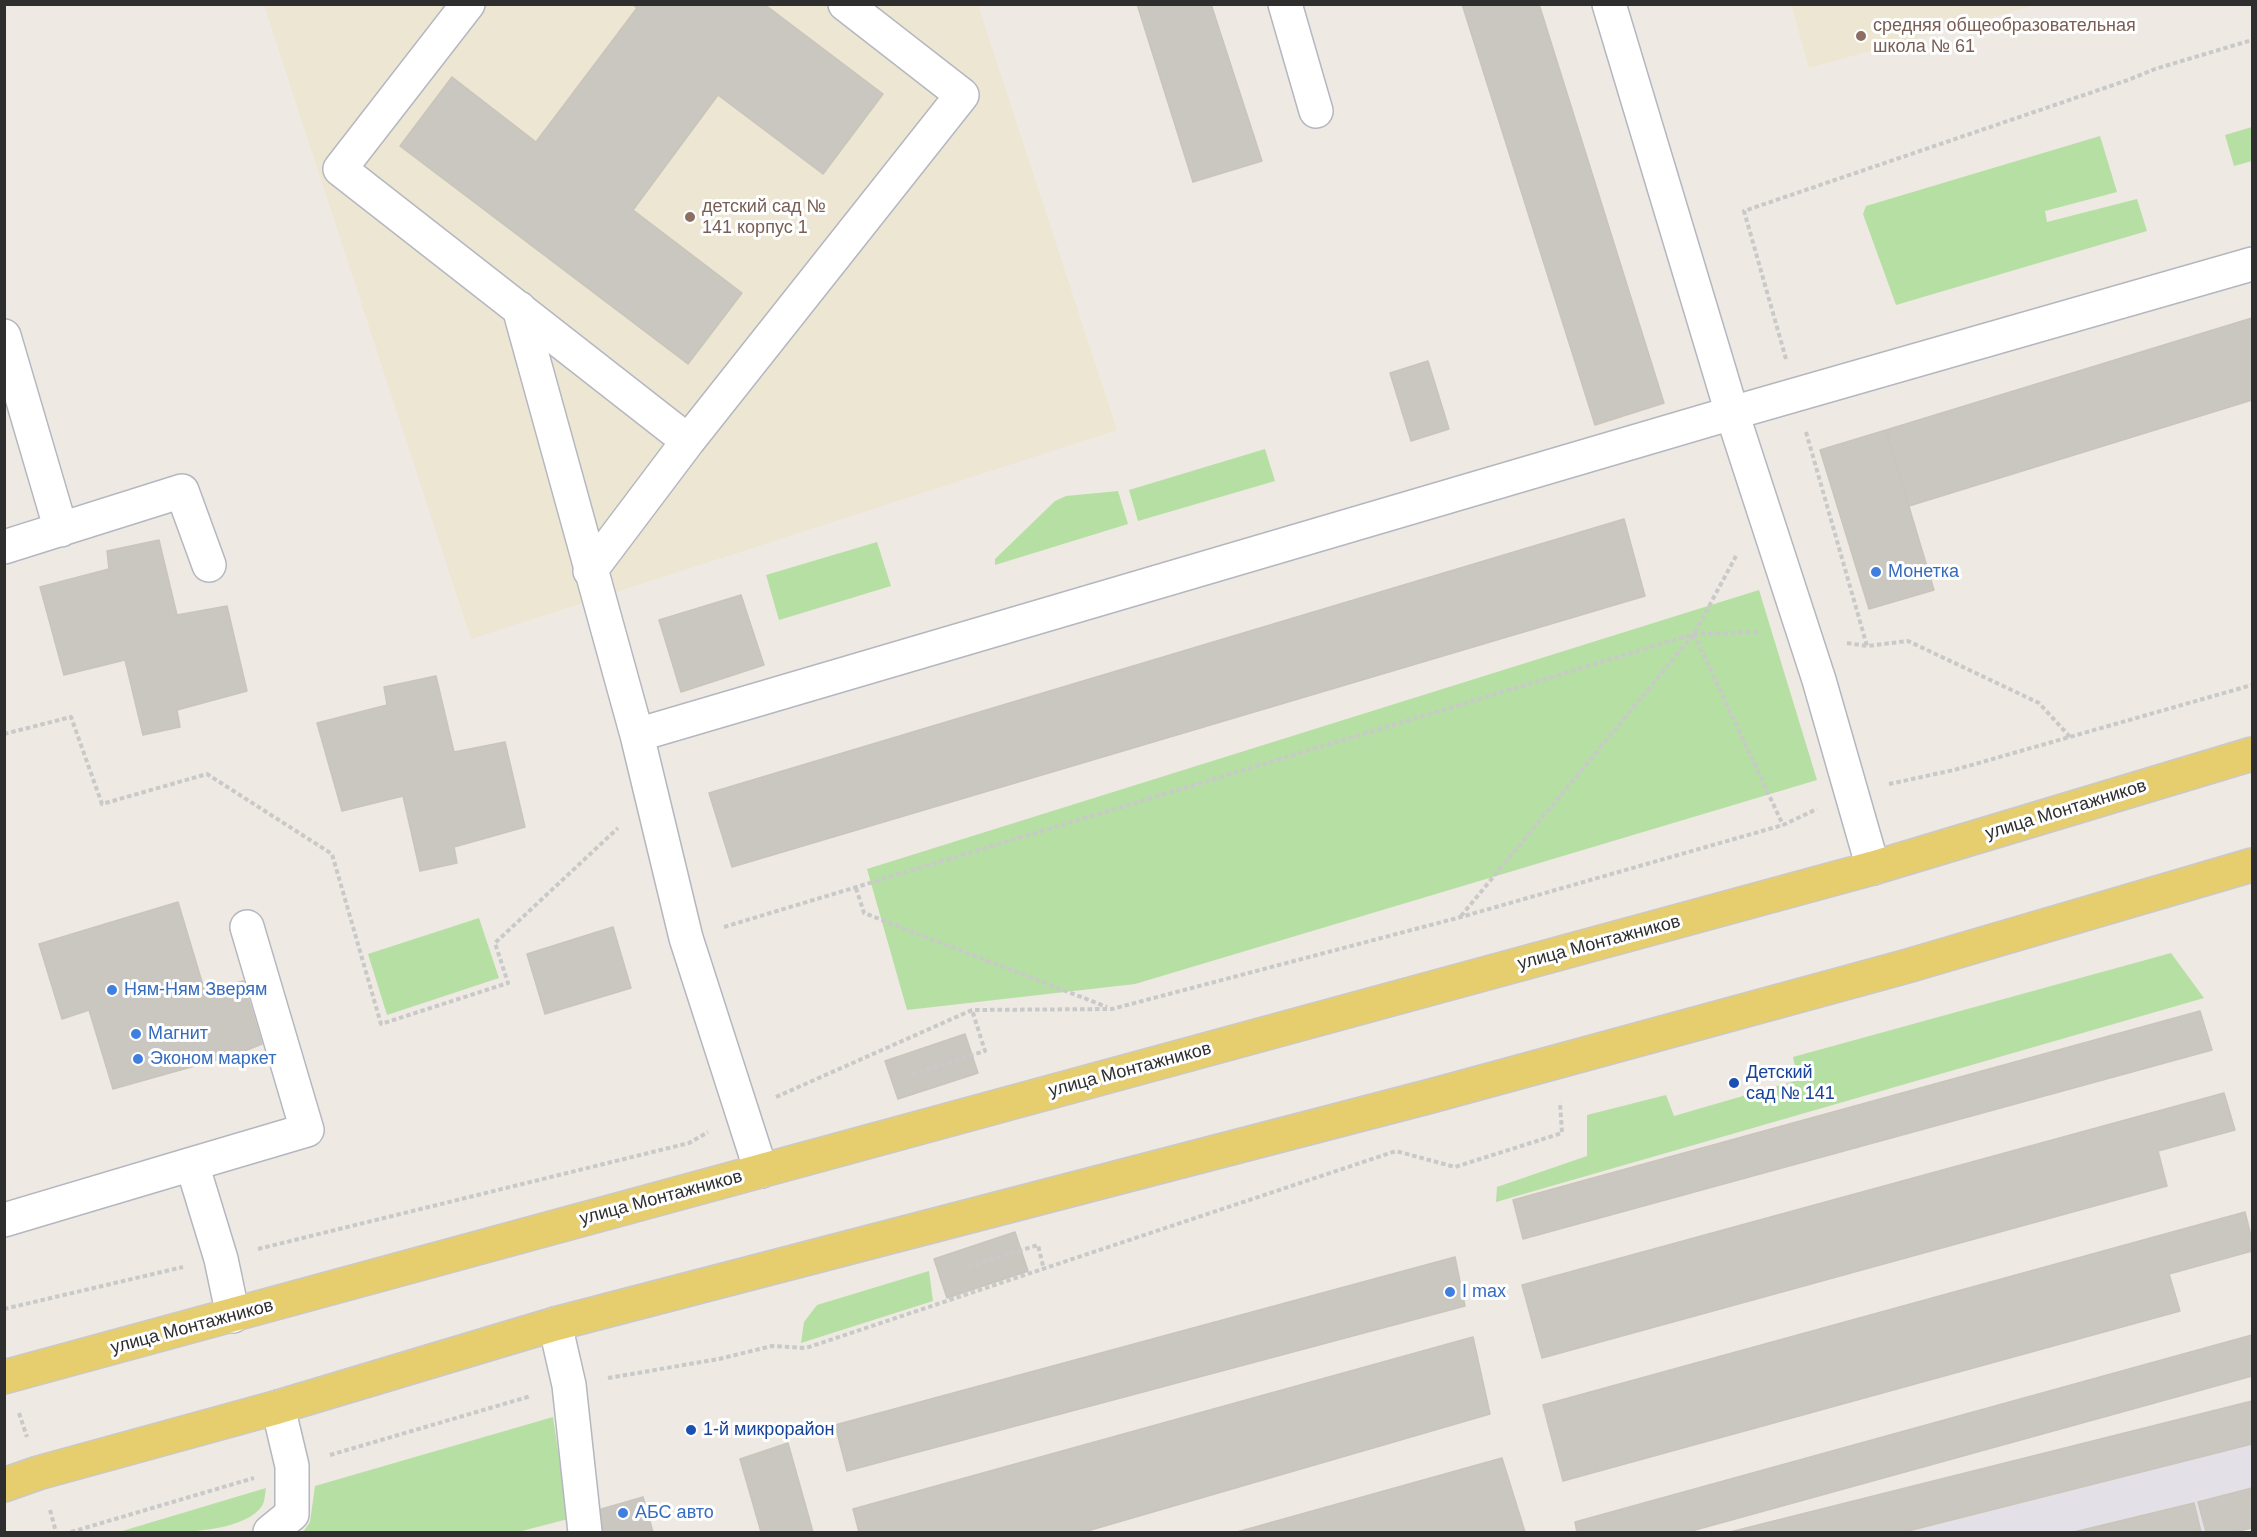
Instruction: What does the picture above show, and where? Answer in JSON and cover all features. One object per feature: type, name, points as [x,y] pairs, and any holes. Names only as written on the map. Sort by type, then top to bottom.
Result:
[{"type":"main road","name":"улица Монтажников","points":[[4,1377],[1873,868],[2253,754]]},
{"type":"main road","points":[[4,1485],[38,1473],[279,1407],[555,1324],[1431,1096],[1904,967],[2253,865]]},
{"type":"lane","points":[[468,4],[340,169],[688,441]]},
{"type":"lane","points":[[590,571],[688,441],[962,95],[845,4]]},
{"type":"lane","points":[[1285,4],[1316,111]]},
{"type":"lane","points":[[1609,4],[1732,412],[1806,638],[1873,868]]},
{"type":"lane","points":[[637,735],[1732,412],[2253,264]]},
{"type":"lane","points":[[519,308],[637,735],[686,938],[761,1171]]},
{"type":"lane","points":[[4,336],[61,530]]},
{"type":"lane","points":[[4,547],[182,490],[209,565]]},
{"type":"lane","points":[[4,1220],[307,1130],[247,927]]},
{"type":"lane","points":[[192,1164],[221,1258],[233,1316]]},
{"type":"lane","points":[[555,1324],[569,1385],[585,1533]]},
{"type":"lane","points":[[270,1533],[292,1514],[292,1466],[279,1407]]},
{"type":"path","points":[[1461,917],[1694,634],[1737,554]]},
{"type":"path","points":[[686,938],[1694,634],[1764,632],[1867,646]]},
{"type":"path","points":[[1694,634],[1783,825]]},
{"type":"path","points":[[4,1309],[689,1143],[741,1112],[972,1010],[1112,1009],[1461,917],[1783,825],[1850,792],[1953,770],[2253,685]]},
{"type":"path","points":[[4,734],[71,717],[102,804],[207,774],[332,854],[381,1024],[508,983],[495,943],[620,827]]},
{"type":"path","points":[[856,888],[864,913],[1112,1009]]},
{"type":"path","points":[[912,1074],[985,1051],[972,1010]]},
{"type":"path","points":[[71,1533],[569,1385],[718,1359],[772,1346],[806,1348],[1396,1151],[1455,1167],[1562,1132],[1560,1092]]},
{"type":"path","points":[[968,1267],[1038,1245],[1044,1270]]},
{"type":"shaded area","name":"средняя общеобразовательная школа № 61","points":[[1791,4],[2035,4],[2035,5],[1809,68]]},
{"type":"shaded area","name":"детский сад № 141 корпус 1","points":[[264,5],[978,5],[1117,430],[471,639]]},
{"type":"shaded area","points":[[2252,1401],[2252,1528],[2234,1532],[1730,1532]]},
{"type":"green space","points":[[2252,127],[2252,161],[2234,166],[2225,135]]},
{"type":"green space","points":[[2100,136],[2117,192],[2045,211],[2047,222],[2137,199],[2147,231],[1896,305],[1863,214],[1866,206]]},
{"type":"green space","points":[[1265,449],[1275,481],[1138,521],[1129,490]]},
{"type":"green space","points":[[1118,491],[1128,524],[995,565],[995,559],[1055,501],[1066,496]]},
{"type":"green space","points":[[877,542],[891,586],[779,620],[766,575]]},
{"type":"green space","points":[[1759,590],[1817,780],[1135,984],[907,1010],[867,869]]},
{"type":"green space","points":[[479,918],[499,978],[387,1015],[368,954]]},
{"type":"green space","points":[[2171,953],[2204,998],[1496,1202],[1497,1187],[1587,1156],[1587,1115],[1666,1095],[1674,1116],[1798,1080],[1793,1057]]},
{"type":"green space","points":[[929,1271],[933,1301],[801,1343],[804,1322],[817,1305]]},
{"type":"green space","points":[[553,1417],[568,1519],[518,1532],[303,1532],[310,1522],[315,1486]]},
{"type":"green space","points":[[266,1488],[262,1506],[251,1516],[236,1523],[196,1531],[119,1532]]},
{"type":"building","points":[[632,4],[764,4],[883,94],[823,174],[718,95],[633,210],[742,293],[688,364],[400,146],[452,77],[536,142],[637,8]]},
{"type":"building","points":[[1137,4],[1211,4],[1262,161],[1193,182]]},
{"type":"building","points":[[1462,4],[1539,4],[1664,403],[1595,425]]},
{"type":"building","points":[[2252,318],[2252,400],[1909,506],[1886,430]]},
{"type":"building","points":[[1428,361],[1449,429],[1411,441],[1390,373]]},
{"type":"building","points":[[1886,430],[1934,590],[1869,609],[1820,450]]},
{"type":"building","points":[[1624,519],[1645,596],[732,867],[709,793]]},
{"type":"building","points":[[159,540],[177,615],[227,606],[247,691],[177,710],[180,727],[143,735],[125,660],[64,675],[40,587],[109,569],[107,551]]},
{"type":"building","points":[[741,595],[764,665],[681,692],[659,620]]},
{"type":"building","points":[[436,676],[454,752],[505,742],[525,827],[454,847],[457,863],[420,871],[403,796],[342,811],[317,723],[387,705],[384,687]]},
{"type":"building","points":[[178,902],[205,992],[243,981],[262,1044],[237,1054],[113,1089],[89,1010],[62,1019],[39,944]]},
{"type":"building","points":[[613,927],[631,988],[545,1014],[527,954]]},
{"type":"building","points":[[2200,1011],[2212,1050],[1523,1239],[1513,1200]]},
{"type":"building","points":[[965,1034],[978,1073],[898,1099],[885,1061]]},
{"type":"building","points":[[2224,1093],[2235,1130],[2158,1151],[2167,1186],[1542,1358],[1522,1285]]},
{"type":"building","points":[[2245,1212],[2252,1240],[2252,1251],[2169,1274],[2180,1311],[1563,1481],[1543,1405]]},
{"type":"building","points":[[1015,1232],[1028,1271],[947,1298],[934,1259]]},
{"type":"building","points":[[1455,1257],[1465,1306],[847,1471],[835,1425]]},
{"type":"building","points":[[2252,1335],[2252,1376],[1688,1532],[1577,1532],[1575,1522]]},
{"type":"building","points":[[1473,1337],[1490,1414],[1084,1532],[859,1532],[853,1509]]},
{"type":"building","points":[[2252,1401],[2252,1444],[1904,1532],[1730,1532]]},
{"type":"building","points":[[788,1443],[813,1532],[761,1532],[740,1459]]},
{"type":"building","points":[[1502,1458],[1525,1532],[1237,1532]]},
{"type":"building","points":[[2252,1488],[2252,1528],[2234,1532],[2206,1532],[2198,1502]]},
{"type":"building","name":"АБС авто","points":[[643,1497],[653,1532],[604,1532],[598,1510]]},
{"type":"building","points":[[2194,1503],[2201,1532],[2074,1532]]},
{"type":"place","name":"средняя общеобразовательная школа № 61","points":[[1861,36]]},
{"type":"place","name":"детский сад № 141 корпус 1","points":[[690,217]]},
{"type":"place","name":"Монетка","points":[[1876,572]]},
{"type":"place","name":"Ням-Ням Зверям","points":[[112,990]]},
{"type":"place","name":"Магнит","points":[[136,1034]]},
{"type":"place","name":"Эконом маркет","points":[[138,1059]]},
{"type":"place","name":"Детский сад № 141","points":[[1734,1083]]},
{"type":"place","name":"I max","points":[[1450,1292]]},
{"type":"place","name":"1-й микрорайон","points":[[691,1430]]},
{"type":"place","name":"АБС авто","points":[[623,1513]]}]
